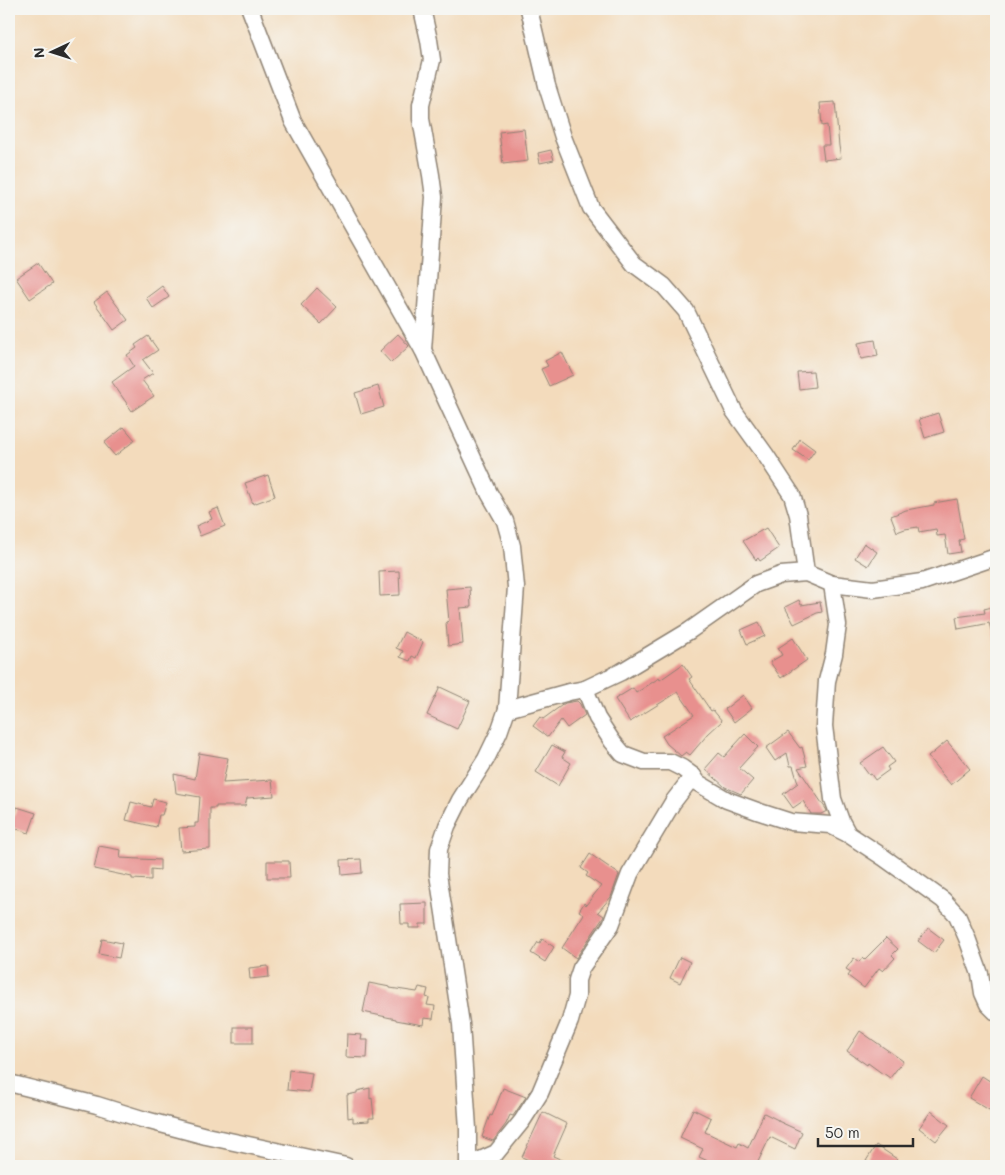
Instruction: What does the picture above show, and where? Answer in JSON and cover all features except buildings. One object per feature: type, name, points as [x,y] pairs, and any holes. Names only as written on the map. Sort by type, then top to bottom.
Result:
[{"type":"street","points":[[250,9],[293,121],[423,350],[489,493],[505,521],[512,546],[516,587],[507,709],[500,732],[486,759],[460,800],[447,826],[439,849],[438,874],[461,1024],[469,1166],[496,1153],[522,1121],[540,1093],[570,1021],[577,996],[577,980],[581,968],[611,925],[630,874],[673,802],[693,776]]},
{"type":"street","points":[[422,9],[432,60],[422,105],[421,119],[434,197],[423,350]]},
{"type":"street","points":[[529,9],[547,86],[563,137],[590,208],[634,264],[664,286],[686,311],[734,411],[792,495],[798,515],[806,572]]},
{"type":"street","points":[[507,709],[585,689],[621,672],[689,631],[756,584],[781,575],[806,572],[832,584],[873,589],[922,582],[996,557]]},
{"type":"street","points":[[832,584],[838,625],[834,654],[827,681],[824,726],[833,799],[848,834]]},
{"type":"street","points":[[585,689],[598,718],[612,741],[623,754],[644,762],[670,762],[682,768],[698,782],[727,800],[760,812],[791,822],[830,825],[848,834],[883,857],[943,900],[957,915],[980,974],[983,993],[988,1004],[996,1012]]},
{"type":"street","points":[[9,1083],[98,1105],[206,1136],[346,1166]]}]
